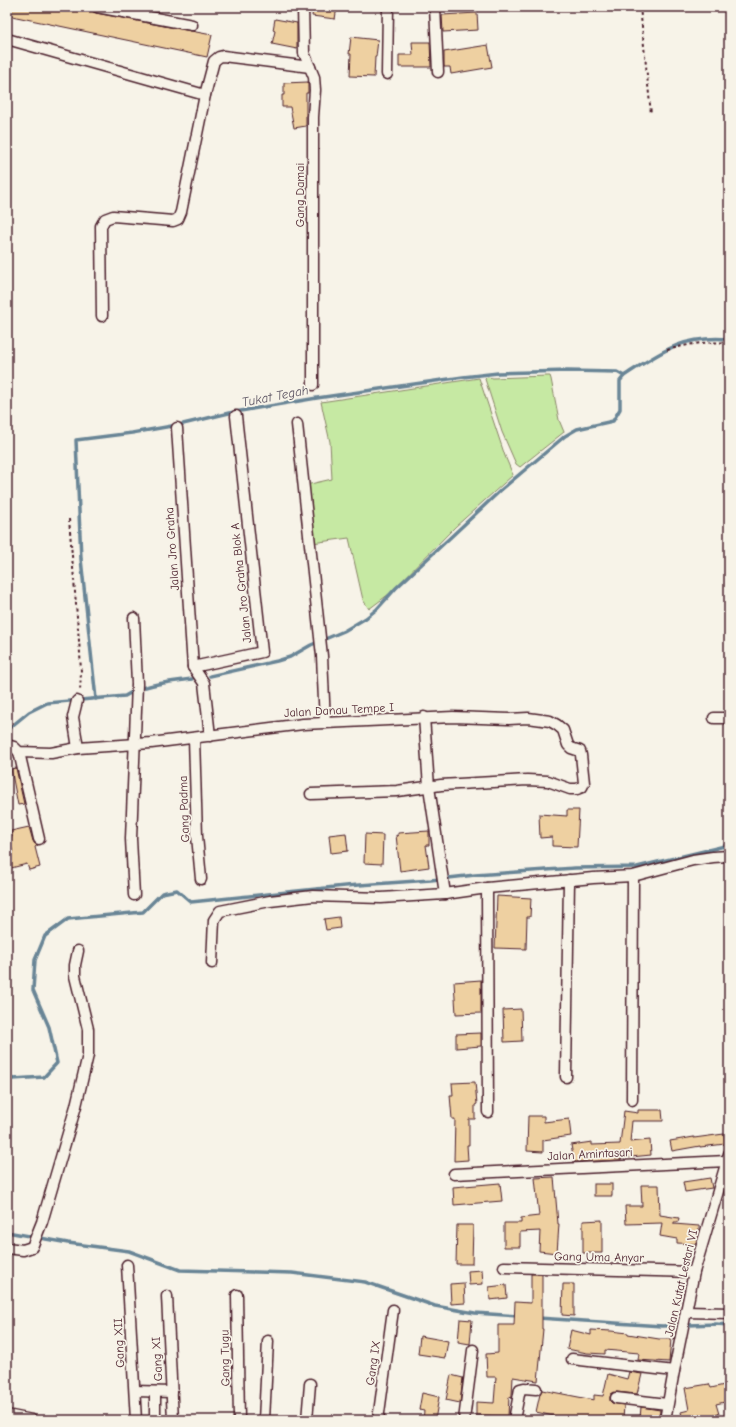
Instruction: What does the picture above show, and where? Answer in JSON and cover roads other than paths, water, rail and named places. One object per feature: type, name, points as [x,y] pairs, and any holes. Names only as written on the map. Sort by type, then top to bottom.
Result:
[{"type":"street","points":[[97,7],[192,25]]},
{"type":"street","name":"Gang Damai","points":[[303,7],[304,53],[314,77],[315,90],[313,117],[312,385]]},
{"type":"street","points":[[387,74],[388,7]]},
{"type":"street","points":[[436,7],[438,72]]},
{"type":"street","points":[[7,39],[205,95]]},
{"type":"street","points":[[102,316],[101,226],[105,219],[113,216],[173,221],[178,219],[181,212],[205,95],[214,62],[219,57],[224,56],[310,67]]},
{"type":"street","name":"Jalan Jro Graha Blok A","points":[[193,668],[262,652],[236,416]]},
{"type":"street","points":[[297,424],[322,656],[325,724]]},
{"type":"street","name":"Jalan Jro Graha","points":[[177,428],[193,668]]},
{"type":"street","points":[[134,618],[137,684],[131,839],[134,895]]},
{"type":"street","points":[[193,668],[204,683],[210,736]]},
{"type":"street","points":[[76,701],[73,717],[78,748]]},
{"type":"street","points":[[424,717],[429,786],[440,867],[445,890]]},
{"type":"street","name":"Jalan Danau Tempe I","points":[[7,745],[14,747],[19,752],[51,753],[78,748],[134,745],[279,727],[424,717],[528,718],[550,721],[563,730],[568,745],[571,748],[580,751],[584,783],[582,787],[577,789],[570,789],[556,783],[540,780],[429,786]]},
{"type":"street","points":[[714,718],[729,718]]},
{"type":"street","name":"Gang Padma","points":[[194,738],[197,836],[201,879]]},
{"type":"street","points":[[19,752],[40,839]]},
{"type":"street","points":[[311,794],[397,791],[429,786]]},
{"type":"street","points":[[212,963],[214,920],[220,912],[270,901],[313,896],[381,898],[445,890],[633,876],[693,860],[729,856]]},
{"type":"street","points":[[632,1100],[633,876]]},
{"type":"street","points":[[566,1077],[569,880]]},
{"type":"street","points":[[487,888],[488,1112]]},
{"type":"street","points":[[7,1248],[23,1250],[32,1247],[42,1222],[76,1106],[88,1055],[88,1029],[75,976],[74,965],[78,951]]},
{"type":"street","name":"Jalan Amintasari","points":[[454,1174],[728,1158]]},
{"type":"street","name":"Jalan Kutat Lestari VI","points":[[665,1420],[694,1272],[728,1158]]},
{"type":"street","name":"Gang XII","points":[[127,1265],[136,1420]]},
{"type":"street","name":"Gang Uma Anyar","points":[[504,1267],[694,1272]]},
{"type":"street","name":"Gang Tugu","points":[[237,1295],[239,1420]]},
{"type":"street","name":"Gang XI","points":[[167,1296],[173,1420]]},
{"type":"street","name":"Gang IX","points":[[378,1420],[393,1310]]},
{"type":"street","points":[[686,1315],[729,1313]]},
{"type":"street","points":[[264,1420],[268,1341]]},
{"type":"street","points":[[464,1420],[473,1350]]},
{"type":"street","points":[[572,1359],[674,1371]]},
{"type":"street","points":[[307,1420],[310,1384]]},
{"type":"street","points":[[514,1420],[520,1389],[536,1389]]},
{"type":"street","points":[[135,1391],[172,1392]]},
{"type":"street","points":[[155,1392],[155,1420]]},
{"type":"street","points":[[616,1398],[667,1404]]},
{"type":"street","points":[[7,1415],[32,1420]]},
{"type":"waterway","points":[[210,676],[290,657],[311,645],[344,631],[366,618],[501,490],[565,436],[577,429],[613,421],[620,409],[620,381],[624,376],[673,347],[698,340],[713,338],[729,339]]},
{"type":"waterway","name":"Tukat Tegah","points":[[96,699],[81,559],[76,440],[132,433],[183,424],[229,413],[317,398],[463,377],[498,373],[568,371],[617,372],[624,376]]},
{"type":"waterway","name":"Tukat Tegah","points":[[7,730],[29,712],[47,703],[125,696],[149,686],[192,679]]},
{"type":"waterway","points":[[7,1075],[13,1079],[44,1077],[57,1063],[49,1027],[33,990],[35,960],[45,936],[68,919],[143,912],[162,893],[177,890],[191,902],[345,886],[431,880],[475,875],[575,868],[637,867],[729,845]]},
{"type":"waterway","points":[[7,1232],[68,1243],[129,1251],[180,1270],[292,1273],[365,1282],[435,1306],[475,1313],[518,1316]]},
{"type":"waterway","points":[[538,1318],[662,1326],[729,1325]]}]
